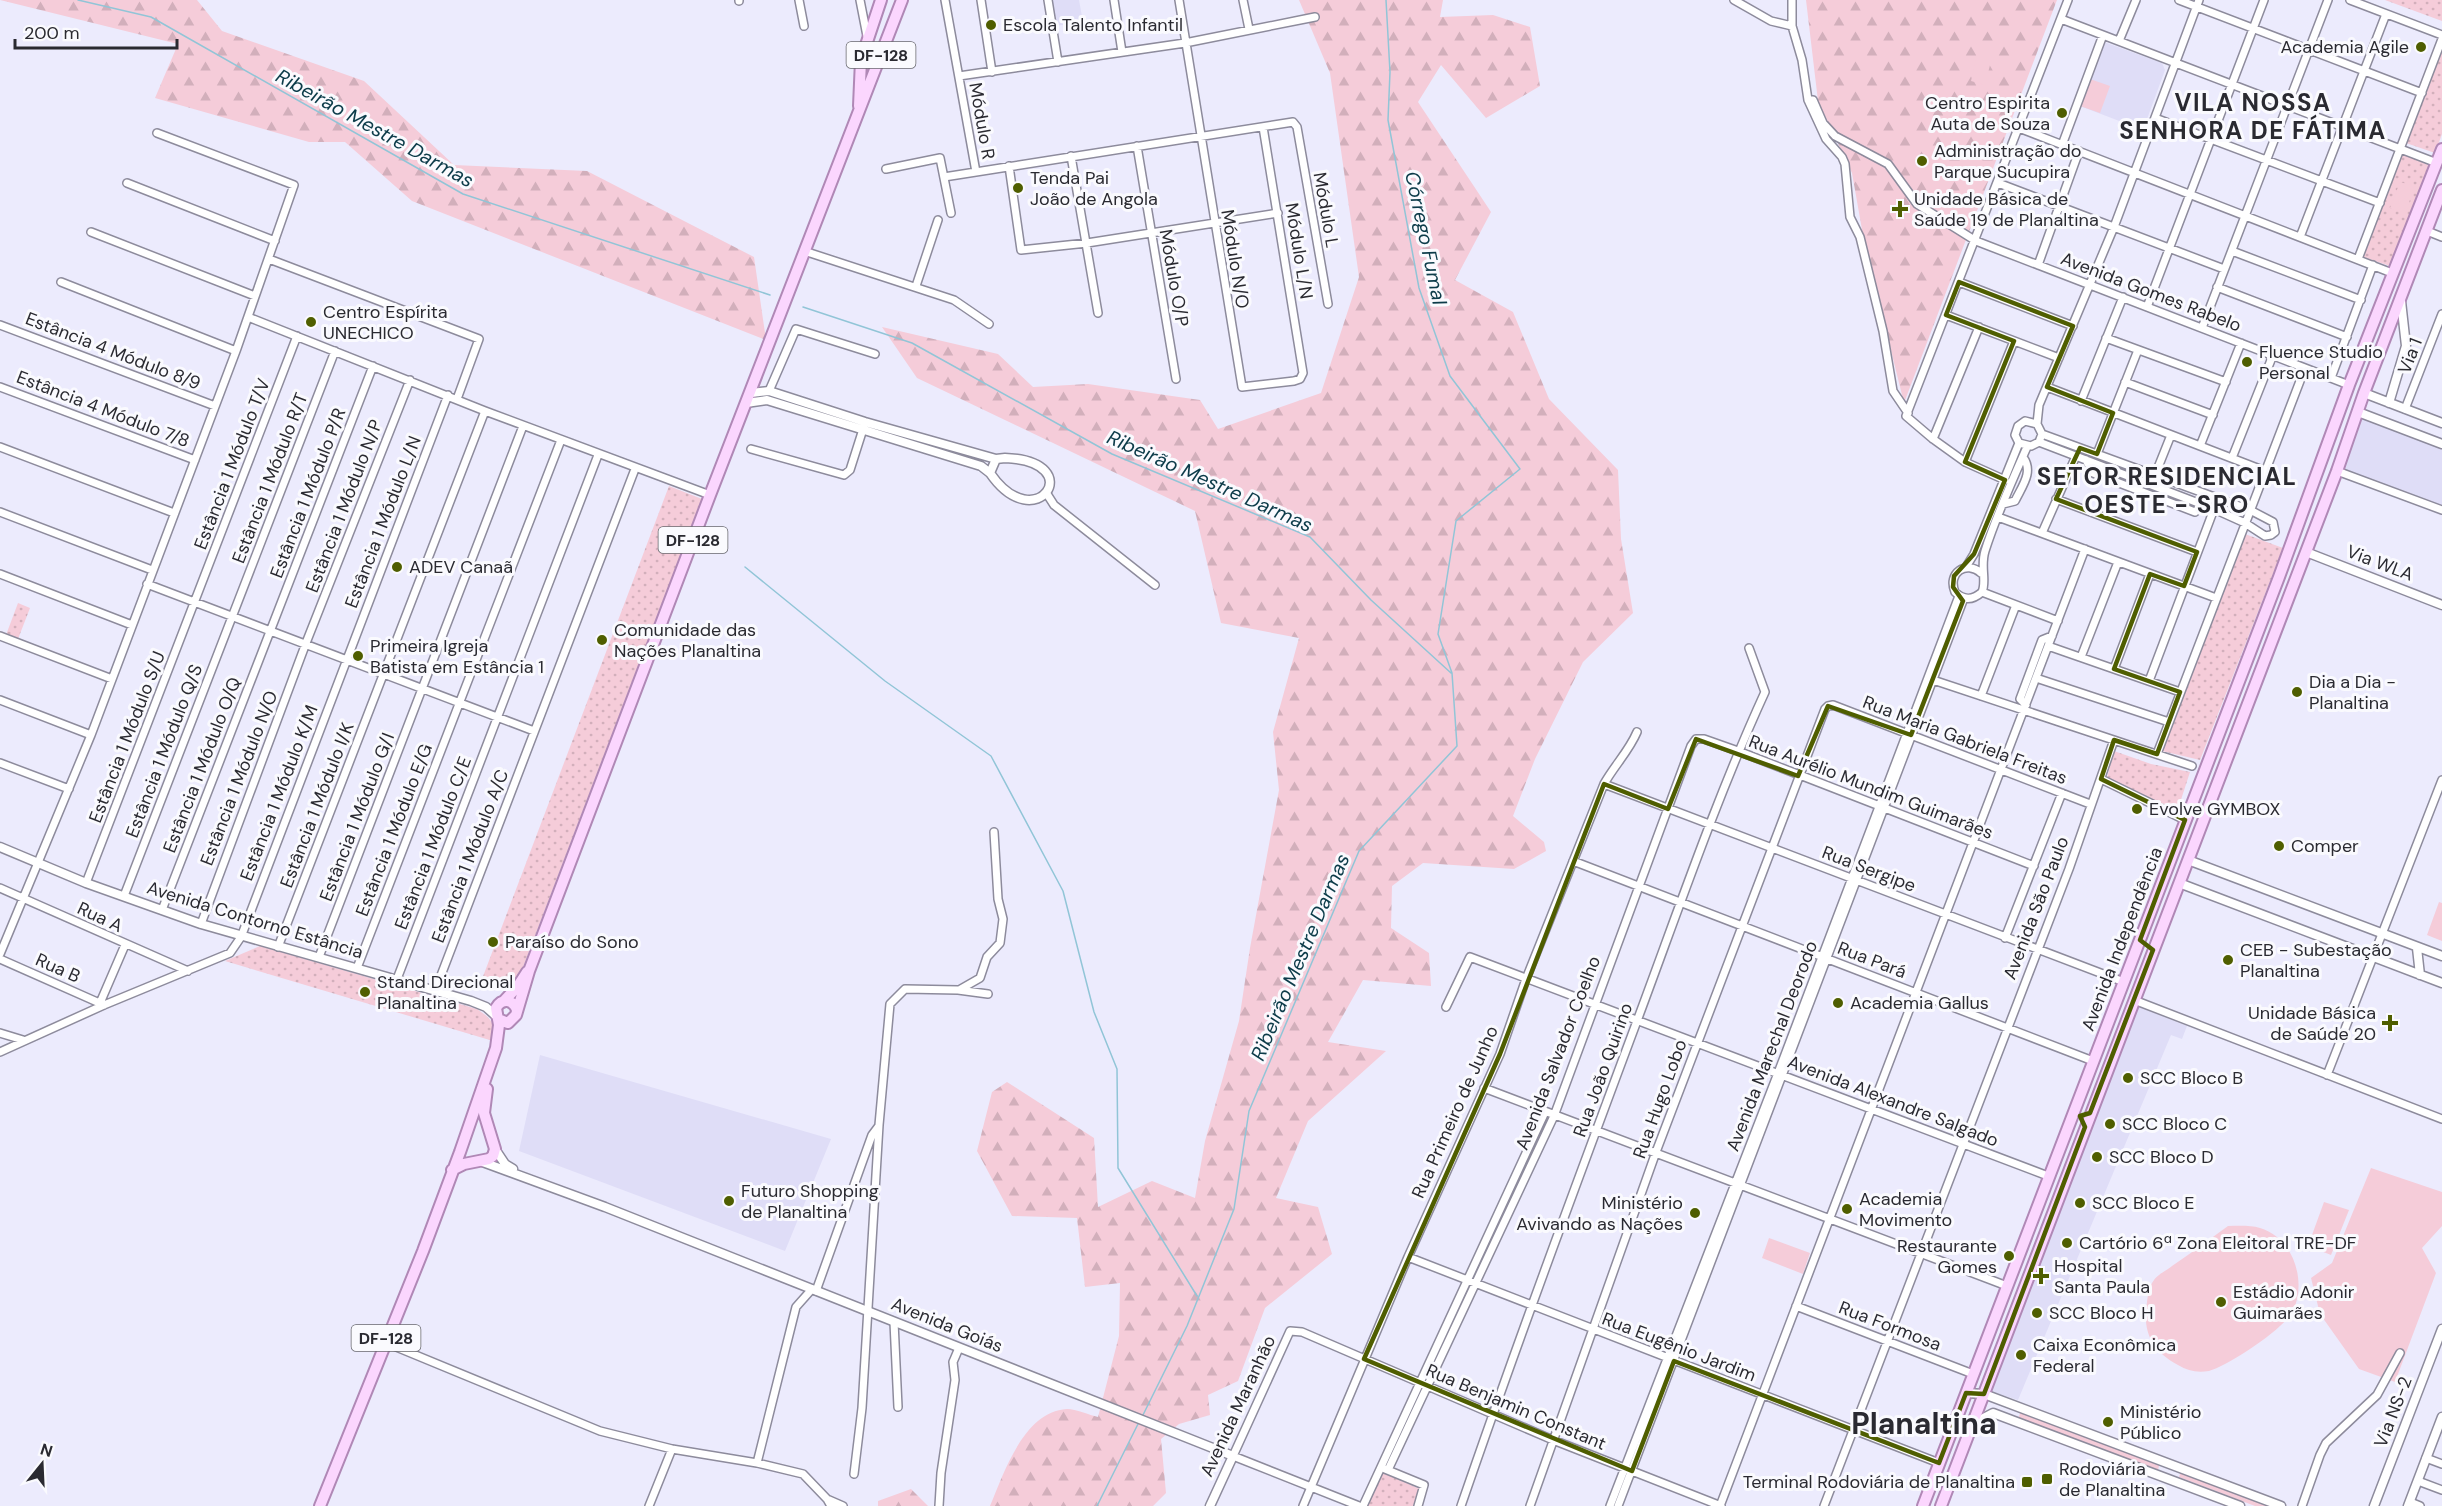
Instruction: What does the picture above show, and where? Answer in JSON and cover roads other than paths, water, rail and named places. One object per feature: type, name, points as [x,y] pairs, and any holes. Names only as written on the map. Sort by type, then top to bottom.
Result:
[{"type":"main road","name":"DF-128","points":[[859,109],[860,65],[882,0]]},
{"type":"main road","name":"DF-128","points":[[495,1149],[486,1124],[484,1102],[506,1030],[516,1016],[530,971],[710,495],[902,0]]},
{"type":"main road","points":[[868,39],[872,48],[879,49],[885,46]]},
{"type":"main road","name":"Avenida Independência","points":[[1923,1506],[2074,1106],[2276,585],[2349,385],[2442,149]]},
{"type":"main road","name":"Avenida Independência","points":[[1945,1504],[2012,1315],[2292,590],[2442,190]]},
{"type":"main road","points":[[2366,342],[2374,349],[2382,348]]},
{"type":"main road","points":[[2359,359],[2363,355],[2369,355],[2374,359],[2375,365]]},
{"type":"main road","points":[[2282,567],[2287,576],[2299,570]]},
{"type":"main road","points":[[2276,585],[2279,581],[2285,582],[2292,590]]},
{"type":"main road","points":[[2202,778],[2211,777],[2218,782]]},
{"type":"main road","points":[[2179,883],[2173,872],[2182,846],[2184,823]]},
{"type":"main road","points":[[2143,931],[2149,938],[2157,938]]},
{"type":"main road","points":[[2139,943],[2153,950]]},
{"type":"main road","name":"DF-128","points":[[320,1506],[384,1342],[423,1251],[496,1048],[498,1032],[495,1011],[530,971]]},
{"type":"main road","points":[[502,1002],[512,1003],[517,1010]]},
{"type":"main road","points":[[497,1018],[505,1023],[511,1022]]},
{"type":"main road","points":[[2074,1106],[2079,1112],[2090,1113]]},
{"type":"main road","points":[[2069,1121],[2078,1120],[2085,1127]]},
{"type":"main road","points":[[480,1161],[472,1155],[468,1147],[468,1125],[478,1121],[486,1124]]},
{"type":"main road","points":[[452,1170],[464,1164],[492,1158],[495,1149]]},
{"type":"main road","points":[[2002,1299],[2012,1315]]},
{"type":"main road","points":[[1997,1314],[2012,1315]]},
{"type":"street","points":[[799,0],[804,26]]},
{"type":"street","points":[[860,0],[868,39]]},
{"type":"street","name":"Módulo R","points":[[945,0],[976,172]]},
{"type":"street","points":[[981,0],[992,72]]},
{"type":"street","points":[[1048,0],[1058,62]]},
{"type":"street","points":[[1113,0],[1122,52]]},
{"type":"street","name":"Módulo N/O","points":[[1179,0],[1242,387]]},
{"type":"street","points":[[1244,0],[1249,29]]},
{"type":"street","points":[[1734,0],[1771,21],[1792,26]]},
{"type":"street","points":[[1792,0],[1792,26],[1802,60],[1808,100],[1826,139],[1842,157],[1845,164],[1850,217],[1860,237],[1883,331],[1893,391],[1907,414],[1933,439],[1965,462],[2005,480]]},
{"type":"street","points":[[1907,414],[2068,0]]},
{"type":"street","points":[[2119,41],[2136,0]]},
{"type":"street","points":[[2179,0],[2198,3],[2253,28],[2422,93]]},
{"type":"street","points":[[2148,307],[2264,0]]},
{"type":"street","points":[[2202,328],[2328,0]]},
{"type":"street","points":[[2350,0],[2442,37],[2358,260]]},
{"type":"street","points":[[2040,438],[2027,447],[1984,554],[1981,573],[1984,583],[1982,592],[1977,597],[1961,597],[1955,592],[1952,582],[1957,572],[1966,567],[1974,554],[2019,443],[2016,430],[2039,405],[2091,285],[2198,3]]},
{"type":"street","points":[[2300,237],[2386,14]]},
{"type":"street","points":[[959,76],[1185,43],[1315,17]]},
{"type":"street","points":[[2061,19],[2437,163]]},
{"type":"street","points":[[2062,145],[2103,35]]},
{"type":"street","name":"Avenida Gomes Rabelo","points":[[1808,100],[1813,100],[1823,123],[1836,136],[1888,164],[1917,204],[1976,241],[2349,385]]},
{"type":"street","points":[[2155,118],[2380,203]]},
{"type":"street","name":"Módulo L","points":[[1263,127],[1293,122],[1297,127],[1328,304]]},
{"type":"street","points":[[944,177],[1263,127]]},
{"type":"street","name":"Módulo L/N","points":[[1242,387],[1300,379],[1303,373],[1263,127]]},
{"type":"street","points":[[2019,128],[2392,273]]},
{"type":"street","points":[[0,954],[91,735],[236,351],[294,185],[157,133]]},
{"type":"street","name":"Módulo O/P","points":[[1137,146],[1176,379]]},
{"type":"street","points":[[2038,265],[2079,152]]},
{"type":"street","points":[[1071,156],[1098,314]]},
{"type":"street","points":[[886,169],[940,158],[951,213]]},
{"type":"street","points":[[1009,166],[1021,250],[1087,243],[1278,213]]},
{"type":"street","points":[[126,183],[275,241]]},
{"type":"street","points":[[1998,183],[2224,269]]},
{"type":"street","points":[[916,286],[938,220]]},
{"type":"street","points":[[2427,231],[2442,237]]},
{"type":"street","points":[[91,232],[255,296]]},
{"type":"street","points":[[804,251],[954,300],[989,324]]},
{"type":"street","points":[[2232,251],[2361,300]]},
{"type":"street","points":[[269,259],[479,339],[457,399]]},
{"type":"street","points":[[2331,378],[2373,265]]},
{"type":"street","points":[[61,282],[236,351]]},
{"type":"street","points":[[1959,282],[2073,326]]},
{"type":"street","points":[[2217,287],[2346,337]]},
{"type":"street","points":[[2080,401],[2123,297]]},
{"type":"street","points":[[2389,403],[2406,346],[2401,301]]},
{"type":"street","name":"Via 1","points":[[2405,409],[2442,314]]},
{"type":"street","points":[[1946,315],[2059,358]]},
{"type":"street","points":[[248,316],[484,411],[710,495]]},
{"type":"street","name":"Estância 4 Módulo 8/9","points":[[0,325],[215,406]]},
{"type":"street","points":[[1933,439],[1979,327]]},
{"type":"street","points":[[769,392],[796,329],[875,354]]},
{"type":"street","name":"Estância 1 Módulo T/V","points":[[196,602],[297,336]]},
{"type":"street","points":[[2106,338],[2226,382]]},
{"type":"street","points":[[1965,462],[2014,341]]},
{"type":"street","points":[[2200,446],[2241,343]]},
{"type":"street","points":[[2097,454],[2138,350]]},
{"type":"street","name":"Estância 1 Módulo R/T","points":[[233,616],[335,351]]},
{"type":"street","points":[[2232,458],[2273,355]]},
{"type":"street","name":"Estância 1 Módulo P/R","points":[[271,631],[373,366]]},
{"type":"street","points":[[2157,754],[2305,368]]},
{"type":"street","name":"Estância 1 Módulo N/P","points":[[306,644],[410,380]]},
{"type":"street","points":[[2125,382],[2213,415]]},
{"type":"street","name":"Estância 4 Módulo 7/8","points":[[0,387],[195,460]]},
{"type":"street","points":[[2047,387],[2265,471]]},
{"type":"street","points":[[751,393],[769,392],[793,404]]},
{"type":"street","points":[[2364,393],[2405,409],[2441,419]]},
{"type":"street","name":"Estância 1 Módulo L/N","points":[[347,660],[448,395]]},
{"type":"street","points":[[746,404],[767,400],[793,404],[922,443],[996,459],[1014,458],[1041,466],[1049,478],[1050,488],[1047,494],[1037,500],[1010,494],[999,486],[990,473],[981,466],[922,443]]},
{"type":"street","points":[[2039,405],[2037,424],[2040,438]]},
{"type":"street","name":"Estância 1 Módulo I/K","points":[[278,948],[484,411]]},
{"type":"street","points":[[2358,412],[2442,444]]},
{"type":"street","points":[[2025,421],[2037,424]]},
{"type":"street","name":"Estância 1 Módulo G/I","points":[[319,957],[523,426]]},
{"type":"street","points":[[751,449],[844,475],[850,470],[864,426]]},
{"type":"street","points":[[2155,475],[2171,435]]},
{"type":"street","points":[[2040,438],[2097,454],[2250,510],[2273,522],[2275,532],[2265,536],[2245,523],[2203,505],[2195,512],[2113,481],[2093,473],[2086,459],[2040,438]]},
{"type":"street","name":"Estância 1 Módulo E/G","points":[[357,968],[561,440]]},
{"type":"street","points":[[2019,443],[2027,447]]},
{"type":"street","points":[[0,447],[174,513]]},
{"type":"street","name":"Estância 1 Módulo C/E","points":[[397,980],[598,455]]},
{"type":"street","points":[[2042,533],[2076,456]]},
{"type":"street","points":[[2003,504],[2015,501],[2028,474],[2028,467],[2023,457]]},
{"type":"street","points":[[990,473],[996,459]]},
{"type":"street","name":"Estância 1 Módulo A/C","points":[[435,991],[636,469]]},
{"type":"street","points":[[2337,471],[2442,510]]},
{"type":"street","points":[[1047,494],[1054,505],[1155,585]]},
{"type":"street","points":[[2056,499],[2198,552]]},
{"type":"street","points":[[2148,681],[2214,509]]},
{"type":"street","points":[[0,512],[152,570]]},
{"type":"street","points":[[1998,517],[2216,598]]},
{"type":"street","points":[[2027,691],[2036,678],[2085,549]]},
{"type":"street","name":"Via WLA","points":[[2306,552],[2442,604]]},
{"type":"street","points":[[2081,657],[2118,562]]},
{"type":"street","points":[[1966,567],[1981,573]]},
{"type":"street","points":[[0,574],[132,625]]},
{"type":"street","points":[[2114,669],[2150,574]]},
{"type":"street","points":[[147,584],[534,731]]},
{"type":"street","points":[[1982,592],[2058,621]]},
{"type":"street","name":"Avenida Marechal Deorodo","points":[[1909,734],[1933,680],[1961,597]]},
{"type":"street","name":"Avenida Marechal Deorodo","points":[[1610,1506],[1628,1470],[1739,1184],[1961,597]]},
{"type":"street","name":"Estância 1 Módulo S/U","points":[[86,883],[196,602]]},
{"type":"street","points":[[1981,696],[2016,605]]},
{"type":"street","name":"Estância 1 Módulo Q/S","points":[[123,896],[233,616]]},
{"type":"street","name":"Estância 1 Módulo O/Q","points":[[162,910],[271,631]]},
{"type":"street","points":[[0,636],[112,679]]},
{"type":"street","points":[[1720,1506],[2025,708],[2027,691],[2042,640],[2052,636]]},
{"type":"street","name":"Estância 1 Módulo N/O","points":[[201,924],[306,644]]},
{"type":"street","points":[[2048,646],[2180,692]]},
{"type":"street","name":"Rua João Quirino","points":[[1461,1506],[1531,1306],[1710,825],[1738,751],[1765,692],[1749,648]]},
{"type":"street","name":"Estância 1 Módulo K/M","points":[[241,937],[347,660]]},
{"type":"street","points":[[2036,678],[2169,722]]},
{"type":"street","points":[[1933,680],[2025,708],[2192,766]]},
{"type":"street","points":[[0,700],[91,735]]},
{"type":"street","name":"Rua Maria Gabriela Freitas","points":[[1828,706],[1833,705],[2090,804]]},
{"type":"street","name":"Rua Hugo Lobo","points":[[1530,1506],[1656,1152],[1798,776],[1828,706]]},
{"type":"street","name":"Rua Primeiro de Junho","points":[[1303,1506],[1408,1257],[1500,1054],[1526,980],[1604,784],[1615,765],[1632,745],[1637,732]]},
{"type":"street","name":"Rua Aurélio Mundim Guimarães","points":[[1696,739],[1704,739],[1738,751],[2034,866]]},
{"type":"street","name":"Avenida Salvador Coelho","points":[[1388,1470],[1423,1385],[1554,1116],[1691,746],[1696,739]]},
{"type":"street","name":"Avenida São Paulo","points":[[1824,1506],[2069,869],[2114,740]]},
{"type":"street","points":[[0,763],[69,789]]},
{"type":"street","points":[[2101,779],[2184,823]]},
{"type":"street","points":[[2327,1075],[2442,780]]},
{"type":"street","name":"Rua Sergipe","points":[[1604,784],[2124,982]]},
{"type":"street","points":[[2005,938],[2062,793]]},
{"type":"street","points":[[958,990],[980,978],[987,957],[1001,939],[1003,920],[998,899],[994,832]]},
{"type":"street","name":"Avenida Contorno Estância","points":[[0,847],[86,883],[201,924],[278,948],[319,957],[471,1001],[486,1007],[497,1018]]},
{"type":"street","points":[[2188,860],[2442,956]]},
{"type":"street","name":"Rua Pará","points":[[1573,861],[2093,1061]]},
{"type":"street","points":[[2179,883],[2442,983]]},
{"type":"street","name":"Rua A","points":[[0,888],[188,971]]},
{"type":"street","points":[[0,1052],[102,1004],[230,953],[241,937]]},
{"type":"street","points":[[102,1004],[125,945]]},
{"type":"street","points":[[2417,948],[2420,975]]},
{"type":"street","name":"Avenida Alexandre Salgado","points":[[1446,1007],[1470,957],[2048,1176]]},
{"type":"street","name":"Rua B","points":[[0,959],[102,1004]]},
{"type":"street","points":[[854,1474],[862,1408],[879,1125],[890,1004],[905,989],[958,990],[988,994]]},
{"type":"street","points":[[2134,1000],[2442,1119]]},
{"type":"street","name":"Avenida Contorno Estância","points":[[471,1001],[502,1002]]},
{"type":"street","points":[[0,1033],[23,1040]]},
{"type":"street","points":[[1484,1088],[2007,1286]]},
{"type":"street","name":"Avenida Salvador Coelho","points":[[1471,1283],[1545,1112]]},
{"type":"street","points":[[757,1463],[796,1307],[814,1290],[872,1135],[879,1125]]},
{"type":"street","name":"Avenida Goiás","points":[[495,1149],[505,1164],[523,1176]]},
{"type":"street","name":"Avenida Goiás","points":[[480,1161],[1361,1506]]},
{"type":"street","name":"Rua Eugênio Jardim","points":[[1408,1257],[1939,1463]]},
{"type":"street","name":"Rua Formosa","points":[[1796,1306],[1973,1374]]},
{"type":"street","points":[[894,1322],[898,1407]]},
{"type":"street","name":"Via NS-2","points":[[2374,1506],[2442,1329]]},
{"type":"street","name":"Avenida Maranhão","points":[[1210,1506],[1290,1331],[1302,1332]]},
{"type":"street","name":"Rua Benjamin Constant","points":[[1302,1332],[1553,1440],[1720,1506]]},
{"type":"street","points":[[384,1342],[600,1431],[672,1449],[757,1463],[803,1474],[829,1502],[843,1506]]},
{"type":"street","points":[[939,1506],[941,1473],[955,1380],[953,1362],[959,1348]]},
{"type":"street","points":[[2302,1506],[2326,1443],[2377,1395],[2400,1353]]},
{"type":"street","name":"Avenida Salvador Coelho","points":[[1361,1506],[1423,1385]]},
{"type":"street","points":[[1966,1394],[1984,1394],[2281,1506]]},
{"type":"street","points":[[2015,1421],[2020,1408]]},
{"type":"street","points":[[1972,1424],[1993,1413],[2240,1506]]},
{"type":"street","points":[[2420,1506],[2409,1504],[2426,1458],[2438,1437],[2442,1417]]},
{"type":"street","points":[[649,1506],[672,1449]]},
{"type":"street","points":[[2426,1458],[2442,1464]]},
{"type":"street","points":[[2160,1474],[2165,1469],[2165,1462]]},
{"type":"street","points":[[1379,1467],[1424,1485],[1418,1506]]},
{"type":"street","points":[[2176,1480],[2174,1473],[2181,1468]]},
{"type":"street","name":"Avenida Marechal Deorodo","points":[[1618,1506],[1628,1470]]},
{"type":"street","points":[[2418,1481],[2442,1490]]},
{"type":"waterway","name":"Ribeirão Mestre Darmas","points":[[78,0],[151,17],[463,194],[770,295]]},
{"type":"waterway","name":"Ribeirão Mestre Darmas","points":[[1142,1417],[1187,1326],[1234,1209],[1249,1111],[1359,851],[1457,746],[1452,673],[1438,634],[1456,521],[1520,469],[1450,376],[1419,288],[1388,120],[1390,72],[1386,0]]},
{"type":"waterway","name":"Ribeirão Mestre Darmas","points":[[803,307],[912,343],[1112,454],[1310,537],[1371,600],[1451,673]]},
{"type":"waterway","points":[[745,567],[885,681],[991,756],[1063,891],[1094,1012],[1117,1069],[1118,1168],[1197,1296]]},
{"type":"waterway","name":"Ribeirão Mestre Darmas","points":[[1097,1506],[1138,1424]]},
{"type":"place","name":"Escola Talento Infantil","points":[[991,25]]},
{"type":"place","name":"Academia Agile","points":[[2421,47]]},
{"type":"place","name":"Centro Espirita Auta de Souza","points":[[2062,113]]},
{"type":"place","name":"Administração do Parque Sucupira","points":[[1922,161]]},
{"type":"place","name":"Tenda Pai João de Angola","points":[[1018,188]]},
{"type":"place","name":"Unidade Básica de Saúde 19 de Planaltina","points":[[1900,209]]},
{"type":"place","name":"Centro Espírita UNECHICO","points":[[311,322]]},
{"type":"place","name":"Fluence Studio Personal","points":[[2247,362]]},
{"type":"place","name":"ADEV Canaã","points":[[397,567]]},
{"type":"place","name":"Comunidade das Nações Planaltina","points":[[602,640]]},
{"type":"place","name":"Primeira Igreja Batista em Estância 1","points":[[358,656]]},
{"type":"place","name":"Dia a Dia - Planaltina","points":[[2297,692]]},
{"type":"place","name":"Evolve GYMBOX","points":[[2137,809]]},
{"type":"place","name":"Comper","points":[[2279,846]]},
{"type":"place","name":"Paraíso do Sono","points":[[493,942]]},
{"type":"place","name":"CEB - Subestação Planaltina","points":[[2228,960]]},
{"type":"place","name":"Stand Direcional Planaltina","points":[[365,992]]},
{"type":"place","name":"Academia Gallus","points":[[1838,1003]]},
{"type":"place","name":"Unidade Básica de Saúde 20","points":[[2390,1023]]},
{"type":"place","name":"SCC Bloco B","points":[[2128,1078]]},
{"type":"place","name":"SCC Bloco C","points":[[2110,1124]]},
{"type":"place","name":"SCC Bloco D","points":[[2097,1157]]},
{"type":"place","name":"Futuro Shopping de Planaltina","points":[[729,1201]]},
{"type":"place","name":"SCC Bloco E","points":[[2080,1203]]},
{"type":"place","name":"Academia Movimento","points":[[1847,1209]]},
{"type":"place","name":"Ministério Avivando as Nações","points":[[1695,1213]]},
{"type":"place","name":"Cartório 6ª Zona Eleitoral TRE-DF","points":[[2067,1243]]},
{"type":"place","name":"Restaurante Gomes","points":[[2009,1256]]},
{"type":"place","name":"Hospital Santa Paula","points":[[2041,1276]]},
{"type":"place","name":"Estádio Adonir Guimarães","points":[[2221,1302]]},
{"type":"place","name":"SCC Bloco H","points":[[2037,1313]]},
{"type":"place","name":"Caixa Econômica Federal","points":[[2021,1355]]},
{"type":"place","name":"Ministério Público","points":[[2108,1422]]},
{"type":"place","name":"Rodoviária de Planaltina","points":[[2047,1479]]},
{"type":"place","name":"Terminal Rodoviária de Planaltina","points":[[2027,1482]]},
{"type":"district","name":"VILA NOSSA SENHORA DE FÁTIMA","points":[[2253,116]]},
{"type":"district","name":"SETOR RESIDENCIAL OESTE - SRO","points":[[2167,490]]},
{"type":"district","name":"Planaltina","points":[[1924,1423]]},
{"type":"water label","name":"Córrego Fumal","points":[[1426,238]]}]
